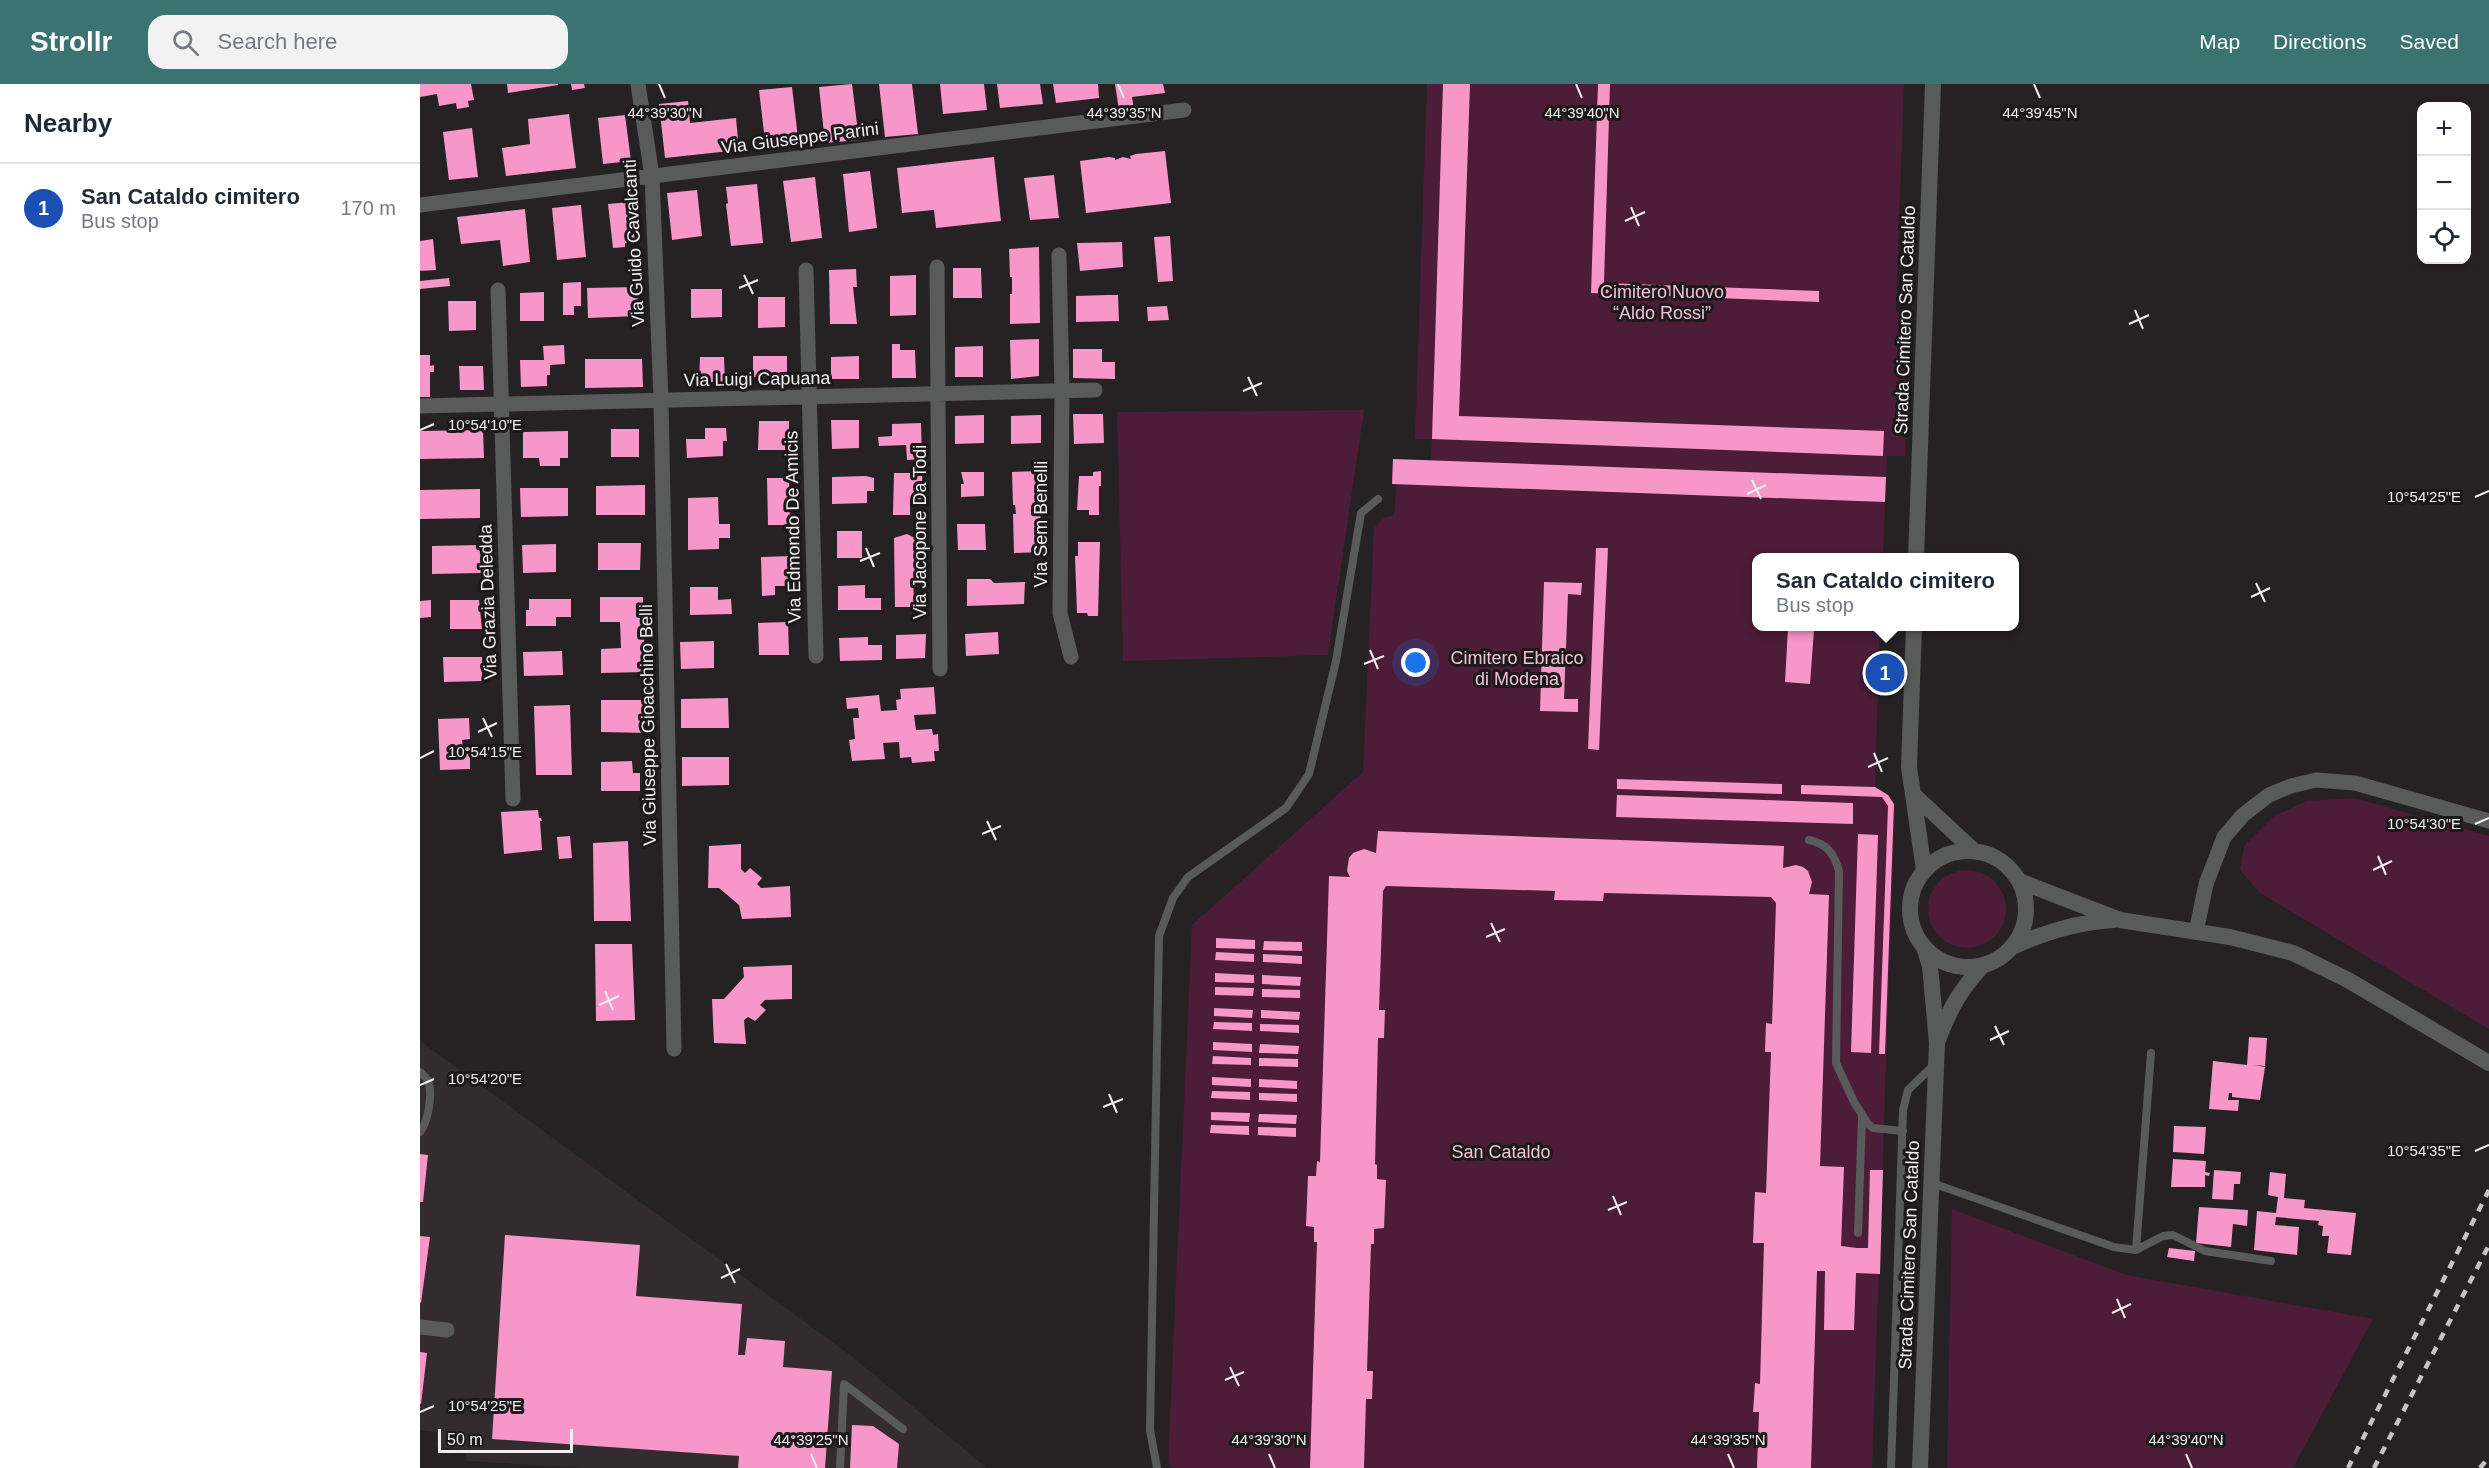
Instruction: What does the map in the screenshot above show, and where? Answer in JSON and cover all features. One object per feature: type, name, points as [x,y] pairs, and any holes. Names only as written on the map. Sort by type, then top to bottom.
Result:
[{"type":"street","name":"Via Guido Cavalcanti","points":[[638,84],[652,176],[662,400]]},
{"type":"street","name":"Strada Cimitero San Cataldo","points":[[1916,553],[1933,84]]},
{"type":"street","name":"Via Giuseppe Parini","points":[[420,205],[1184,110]]},
{"type":"street","name":"Via Sem Benelli","points":[[1059,255],[1062,391],[1060,612],[1071,657]]},
{"type":"street","name":"Via Jacopone Da Todi","points":[[937,267],[940,669]]},
{"type":"street","name":"Via Edmondo De Amicis","points":[[806,270],[816,656]]},
{"type":"street","name":"Via Grazia Deledda","points":[[498,290],[513,799]]},
{"type":"street","name":"Via Luigi Capuana","points":[[420,406],[1095,390]]},
{"type":"street","name":"Via Giuseppe Gioacchino Belli","points":[[662,400],[674,1049]]},
{"type":"street","points":[[1914,631],[1909,767],[1924,870]]},
{"type":"street","points":[[2196,932],[2209,876],[2224,837],[2243,815],[2269,795],[2291,786],[2316,780],[2355,783],[2489,821]]},
{"type":"street","points":[[1914,795],[1974,851]]},
{"type":"street","points":[[2011,948],[2019,936],[2026,909],[2019,881],[2011,869],[1988,854],[1974,851],[1947,854],[1924,870],[1913,888],[1910,908],[1913,929],[1924,947],[1936,957],[1951,964],[1967,967],[1983,965],[2035,937],[2088,922],[2120,920]]},
{"type":"street","points":[[2019,881],[2120,920],[2230,937],[2293,953],[2357,986],[2489,1063]]},
{"type":"street","name":"Strada Cimitero San Cataldo","points":[[1920,1468],[1937,1043],[1930,966],[1924,947]]},
{"type":"street","name":"Strada Cimitero San Cataldo","points":[[1937,1043],[1951,1005],[1983,965]]},
{"type":"street","points":[[420,1327],[447,1330]]},
{"type":"lane","points":[[1157,1468],[1150,1430],[1159,936],[1173,898],[1188,877],[1286,807],[1309,774],[1336,661],[1361,513],[1378,499]]},
{"type":"lane","points":[[1809,840],[1826,845],[1839,871],[1836,1063],[1862,1114],[1873,1128],[1903,1131]]},
{"type":"lane","points":[[2136,1250],[2151,1053]]},
{"type":"lane","points":[[1891,1468],[1903,1110],[1908,1090],[1936,1063]]},
{"type":"lane","points":[[420,1072],[427,1079],[430,1090],[424,1126],[420,1132]]},
{"type":"lane","points":[[1858,1233],[1862,1114]]},
{"type":"lane","points":[[1930,1183],[2114,1247],[2136,1250],[2163,1236],[2173,1235],[2205,1251],[2271,1261]]},
{"type":"lane","points":[[840,1468],[844,1384],[903,1429]]},
{"type":"shaded area","points":[[420,1041],[850,1355],[987,1468],[584,1468],[467,1461],[465,1450],[436,1447],[437,1432],[420,1430]]},
{"type":"green space","points":[[1427,84],[1904,84],[1896,311],[1911,313],[1905,456],[1887,456],[1883,553],[1752,553],[1752,631],[1880,631],[1875,787],[1888,795],[1895,807],[1872,1468],[1173,1468],[1168,1463],[1192,925],[1363,772],[1374,528],[1384,518],[1394,515],[1396,485],[1392,484],[1393,459],[1431,460],[1432,439],[1415,439]]},
{"type":"green space","points":[[1364,410],[1328,655],[1123,661],[1117,412]]},
{"type":"green space","points":[[2354,798],[2489,836],[2489,1029],[2260,893],[2240,870],[2244,846],[2274,816],[2307,801]]},
{"type":"green space","points":[[1967,870],[1982,873],[1995,881],[2003,894],[2006,909],[2003,924],[1995,937],[1982,945],[1967,948],[1952,945],[1939,937],[1931,924],[1928,909],[1931,894],[1939,881],[1952,873]]},
{"type":"green space","points":[[1952,1209],[2126,1275],[2373,1319],[2293,1468],[1947,1468]]},
{"type":"building","points":[[420,84],[471,84],[474,100],[468,101],[469,107],[457,109],[456,103],[439,106],[437,94],[420,97]]},
{"type":"building","points":[[507,84],[558,84],[558,85],[508,93]]},
{"type":"building","points":[[571,84],[584,84],[585,88],[572,90]]},
{"type":"building","points":[[852,84],[859,140],[825,143],[819,87]]},
{"type":"building","points":[[879,84],[912,84],[918,134],[885,137]]},
{"type":"building","points":[[940,84],[984,84],[987,110],[943,114]]},
{"type":"building","points":[[997,84],[1040,84],[1043,104],[1000,108]]},
{"type":"building","points":[[1053,84],[1098,84],[1099,98],[1056,103]]},
{"type":"building","points":[[1115,84],[1163,84],[1165,93],[1132,97],[1134,109],[1119,110]]},
{"type":"building","points":[[1443,84],[1470,84],[1459,416],[1884,431],[1883,456],[1432,439]]},
{"type":"building","points":[[1598,84],[1610,84],[1604,283],[1819,291],[1819,302],[1591,293]]},
{"type":"building","points":[[792,87],[799,146],[766,150],[759,90]]},
{"type":"building","points":[[688,101],[690,123],[736,118],[739,150],[665,158],[659,104]]},
{"type":"building","points":[[569,114],[576,168],[506,176],[502,148],[530,144],[528,119]]},
{"type":"building","points":[[625,115],[631,161],[603,164],[598,118]]},
{"type":"building","points":[[472,128],[478,177],[449,180],[443,132]]},
{"type":"building","points":[[1165,151],[1171,203],[1086,213],[1080,161],[1109,157],[1115,160],[1123,157],[1131,159],[1130,156],[1136,154]]},
{"type":"building","points":[[994,157],[1001,221],[936,228],[934,210],[902,213],[897,168]]},
{"type":"building","points":[[870,171],[877,228],[849,232],[843,174]]},
{"type":"building","points":[[1054,175],[1059,218],[1030,220],[1024,178]]},
{"type":"building","points":[[815,177],[822,238],[791,242],[783,181]]},
{"type":"building","points":[[757,184],[763,243],[731,246],[726,187]]},
{"type":"building","points":[[697,190],[702,236],[672,240],[667,193]]},
{"type":"building","points":[[630,202],[635,242],[625,243],[625,247],[613,248],[608,204]]},
{"type":"building","points":[[581,205],[586,257],[557,260],[552,208]]},
{"type":"building","points":[[525,209],[530,262],[503,266],[500,240],[461,244],[457,217]]},
{"type":"building","points":[[1170,236],[1173,281],[1158,282],[1154,237]]},
{"type":"building","points":[[433,239],[436,270],[420,271],[420,241]]},
{"type":"building","points":[[1122,242],[1123,267],[1080,271],[1077,243]]},
{"type":"building","points":[[1039,247],[1040,323],[1010,324],[1012,277],[1010,277],[1009,249]]},
{"type":"building","points":[[953,268],[981,268],[982,298],[953,298]]},
{"type":"building","points":[[856,269],[857,287],[853,287],[857,324],[830,324],[829,270]]},
{"type":"building","points":[[916,275],[916,315],[890,316],[890,276]]},
{"type":"building","points":[[449,278],[450,286],[420,289],[420,281]]},
{"type":"building","points":[[581,282],[581,306],[574,306],[574,315],[563,315],[563,283]]},
{"type":"building","points":[[637,287],[638,316],[588,318],[587,288]]},
{"type":"building","points":[[691,289],[722,289],[722,317],[691,318]]},
{"type":"building","points":[[544,292],[544,321],[520,321],[520,293]]},
{"type":"building","points":[[1118,295],[1119,321],[1076,322],[1076,296]]},
{"type":"building","points":[[758,297],[785,297],[785,327],[758,328]]},
{"type":"building","points":[[448,301],[476,301],[476,330],[449,331]]},
{"type":"building","points":[[1167,306],[1169,320],[1148,321],[1147,307]]},
{"type":"building","points":[[1039,339],[1039,376],[1011,379],[1010,340]]},
{"type":"building","points":[[892,344],[900,344],[900,350],[915,350],[916,378],[892,378]]},
{"type":"building","points":[[564,345],[565,364],[550,365],[547,386],[521,387],[520,360],[544,360],[543,346]]},
{"type":"building","points":[[983,346],[983,377],[955,377],[955,347]]},
{"type":"building","points":[[1073,349],[1102,349],[1102,362],[1115,362],[1115,379],[1073,378]]},
{"type":"building","points":[[420,355],[430,355],[430,366],[434,365],[434,372],[430,372],[430,397],[420,397]]},
{"type":"building","points":[[753,356],[787,356],[787,380],[776,380],[776,377],[753,377]]},
{"type":"building","points":[[859,356],[859,379],[831,379],[831,357]]},
{"type":"building","points":[[700,357],[724,357],[725,382],[699,382]]},
{"type":"building","points":[[585,359],[642,359],[643,387],[585,388]]},
{"type":"building","points":[[459,366],[483,366],[484,390],[460,390]]},
{"type":"building","points":[[1073,414],[1103,414],[1104,443],[1074,444]]},
{"type":"building","points":[[984,415],[984,443],[955,444],[955,416]]},
{"type":"building","points":[[1041,415],[1041,443],[1011,444],[1011,416]]},
{"type":"building","points":[[831,420],[859,420],[859,448],[832,449]]},
{"type":"building","points":[[759,421],[789,421],[789,450],[758,450]]},
{"type":"building","points":[[921,423],[922,459],[907,460],[906,445],[879,446],[878,437],[892,436],[892,424]]},
{"type":"building","points":[[705,428],[726,428],[727,441],[723,441],[723,456],[687,458],[686,439],[705,439]]},
{"type":"building","points":[[611,429],[639,429],[639,457],[611,457]]},
{"type":"building","points":[[483,430],[484,458],[420,459],[420,431]]},
{"type":"building","points":[[568,431],[568,458],[560,458],[560,466],[540,466],[539,458],[523,458],[523,432]]},
{"type":"building","points":[[1393,459],[1886,477],[1885,502],[1392,484]]},
{"type":"building","points":[[1040,471],[1041,552],[1014,553],[1013,514],[1016,514],[1015,505],[1013,505],[1012,472]]},
{"type":"building","points":[[1101,471],[1099,515],[1089,515],[1089,510],[1077,510],[1079,476],[1093,476],[1093,472]]},
{"type":"building","points":[[961,472],[984,472],[984,496],[961,497],[961,484],[964,484]]},
{"type":"building","points":[[894,473],[922,473],[923,500],[910,500],[910,515],[893,515]]},
{"type":"building","points":[[866,476],[874,478],[874,491],[867,491],[867,503],[832,504],[832,477]]},
{"type":"building","points":[[767,478],[789,478],[790,525],[768,525]]},
{"type":"building","points":[[645,485],[645,515],[596,515],[596,486]]},
{"type":"building","points":[[520,488],[568,488],[568,516],[521,517]]},
{"type":"building","points":[[480,489],[480,518],[420,519],[420,490]]},
{"type":"building","points":[[718,497],[719,524],[730,524],[730,538],[719,538],[719,549],[688,550],[688,498]]},
{"type":"building","points":[[957,524],[985,524],[986,550],[958,550]]},
{"type":"building","points":[[837,531],[862,531],[862,558],[837,558]]},
{"type":"building","points":[[907,534],[921,537],[921,578],[913,578],[914,602],[911,602],[911,607],[895,607],[894,538]]},
{"type":"building","points":[[1078,542],[1100,542],[1098,616],[1077,613],[1075,556],[1078,556]]},
{"type":"building","points":[[598,543],[641,543],[640,570],[598,570]]},
{"type":"building","points":[[556,544],[556,572],[523,573],[522,545]]},
{"type":"building","points":[[480,545],[481,573],[432,574],[432,546]]},
{"type":"building","points":[[1596,548],[1608,548],[1599,750],[1588,749]]},
{"type":"building","points":[[790,556],[791,586],[775,586],[775,595],[762,596],[761,557]]},
{"type":"building","points":[[967,579],[990,579],[994,583],[1025,582],[1024,604],[967,606]]},
{"type":"building","points":[[1544,582],[1582,583],[1581,595],[1568,594],[1564,699],[1578,699],[1578,712],[1540,711]]},
{"type":"building","points":[[865,585],[865,598],[881,598],[881,610],[838,610],[838,586]]},
{"type":"building","points":[[690,587],[718,587],[718,600],[731,599],[732,614],[690,615]]},
{"type":"building","points":[[600,597],[643,597],[645,672],[601,673],[601,649],[621,648],[620,622],[600,622]]},
{"type":"building","points":[[529,599],[571,599],[571,617],[556,617],[556,626],[526,626]]},
{"type":"building","points":[[431,600],[431,617],[420,618],[420,601]]},
{"type":"building","points":[[450,600],[479,600],[482,629],[450,629]]},
{"type":"building","points":[[788,622],[789,655],[759,655],[758,623]]},
{"type":"building","points":[[1788,631],[1814,631],[1810,684],[1785,682]]},
{"type":"building","points":[[998,632],[999,654],[966,656],[965,634]]},
{"type":"building","points":[[926,634],[925,658],[896,659],[896,635]]},
{"type":"building","points":[[868,637],[868,645],[882,645],[882,660],[840,661],[839,638]]},
{"type":"building","points":[[714,641],[714,668],[681,669],[680,642]]},
{"type":"building","points":[[562,651],[563,675],[524,676],[523,652]]},
{"type":"building","points":[[443,657],[482,657],[482,681],[444,682]]},
{"type":"building","points":[[934,687],[936,714],[914,715],[916,730],[932,729],[933,735],[938,734],[939,751],[934,751],[935,761],[912,763],[911,757],[900,758],[899,742],[883,743],[885,759],[852,761],[849,740],[855,739],[853,718],[859,718],[858,708],[847,709],[846,698],[879,695],[881,711],[897,710],[896,700],[901,699],[900,689]]},
{"type":"building","points":[[728,698],[729,728],[681,728],[681,699]]},
{"type":"building","points":[[601,700],[649,700],[649,733],[601,732]]},
{"type":"building","points":[[570,705],[572,775],[536,775],[534,706]]},
{"type":"building","points":[[469,718],[470,739],[462,740],[463,748],[470,747],[470,769],[440,770],[438,719]]},
{"type":"building","points":[[682,757],[729,757],[729,785],[682,786]]},
{"type":"building","points":[[632,761],[633,773],[640,773],[640,791],[601,791],[601,762]]},
{"type":"building","points":[[1617,779],[1782,784],[1782,794],[1617,789]]},
{"type":"building","points":[[1801,785],[1875,787],[1888,795],[1894,804],[1885,1054],[1879,1054],[1888,806],[1882,797],[1801,794]]},
{"type":"building","points":[[1617,795],[1853,803],[1853,824],[1616,817]]},
{"type":"building","points":[[538,810],[542,821],[540,821],[542,850],[504,854],[501,812]]},
{"type":"building","points":[[1378,831],[1784,846],[1783,868],[1796,865],[1803,867],[1808,871],[1812,882],[1809,894],[1829,895],[1820,1166],[1844,1167],[1841,1246],[1857,1248],[1868,1248],[1870,1170],[1883,1170],[1880,1274],[1856,1273],[1854,1330],[1824,1330],[1825,1271],[1817,1271],[1811,1468],[1757,1468],[1759,1412],[1753,1412],[1755,1383],[1760,1384],[1764,1243],[1753,1243],[1755,1192],[1766,1193],[1771,1052],[1765,1052],[1766,1023],[1772,1024],[1776,903],[1771,897],[1604,893],[1603,901],[1554,900],[1555,891],[1386,886],[1383,891],[1379,1010],[1385,1010],[1384,1038],[1378,1038],[1375,1164],[1377,1165],[1377,1179],[1386,1180],[1384,1228],[1374,1229],[1374,1244],[1371,1244],[1367,1371],[1373,1371],[1372,1399],[1366,1399],[1364,1468],[1310,1468],[1317,1242],[1314,1242],[1314,1227],[1306,1226],[1308,1176],[1316,1176],[1317,1161],[1320,1162],[1329,876],[1350,877],[1347,871],[1349,858],[1353,853],[1364,849],[1376,853]]},
{"type":"building","points":[[1858,834],[1878,835],[1871,1053],[1851,1052]]},
{"type":"building","points":[[570,836],[572,858],[559,859],[557,837]]},
{"type":"building","points":[[628,841],[631,921],[594,921],[593,843]]},
{"type":"building","points":[[741,844],[741,869],[745,873],[750,868],[762,878],[757,884],[761,888],[790,886],[791,917],[742,919],[739,905],[719,888],[708,888],[709,846]]},
{"type":"building","points":[[1216,938],[1255,940],[1255,949],[1216,948]]},
{"type":"building","points":[[1264,941],[1302,942],[1302,951],[1263,950]]},
{"type":"building","points":[[595,944],[632,944],[635,1020],[596,1021]]},
{"type":"building","points":[[1216,952],[1254,954],[1254,962],[1215,960]]},
{"type":"building","points":[[1263,954],[1302,956],[1302,964],[1263,962]]},
{"type":"building","points":[[792,965],[792,999],[765,1000],[760,1005],[766,1010],[755,1021],[748,1017],[744,1020],[746,1044],[714,1043],[712,999],[724,999],[744,977],[743,967]]},
{"type":"building","points":[[1215,973],[1254,975],[1254,983],[1215,982]]},
{"type":"building","points":[[1262,975],[1301,977],[1300,986],[1262,984]]},
{"type":"building","points":[[1215,987],[1254,988],[1253,996],[1215,995]]},
{"type":"building","points":[[1262,989],[1300,990],[1300,998],[1262,997]]},
{"type":"building","points":[[1214,1008],[1253,1010],[1252,1018],[1214,1016]]},
{"type":"building","points":[[1261,1010],[1300,1012],[1299,1020],[1261,1018]]},
{"type":"building","points":[[1214,1022],[1252,1023],[1252,1031],[1213,1029]]},
{"type":"building","points":[[1260,1024],[1299,1025],[1299,1033],[1260,1031]]},
{"type":"building","points":[[2249,1037],[2267,1038],[2265,1066],[2254,1065],[2265,1067],[2260,1100],[2232,1097],[2232,1093],[2229,1093],[2228,1100],[2239,1100],[2238,1111],[2209,1109],[2213,1061],[2247,1065]]},
{"type":"building","points":[[1213,1042],[1252,1044],[1252,1052],[1213,1050]]},
{"type":"building","points":[[1260,1044],[1299,1046],[1298,1054],[1259,1053]]},
{"type":"building","points":[[1213,1056],[1251,1058],[1251,1065],[1212,1064]]},
{"type":"building","points":[[1259,1058],[1298,1059],[1298,1067],[1259,1066]]},
{"type":"building","points":[[1212,1077],[1251,1079],[1251,1087],[1212,1085]]},
{"type":"building","points":[[1259,1079],[1297,1081],[1297,1089],[1259,1087]]},
{"type":"building","points":[[1212,1091],[1250,1092],[1250,1100],[1211,1098]]},
{"type":"building","points":[[1259,1093],[1297,1094],[1297,1102],[1259,1100]]},
{"type":"building","points":[[1211,1112],[1250,1113],[1249,1122],[1211,1120]]},
{"type":"building","points":[[1259,1114],[1297,1115],[1296,1124],[1258,1122]]},
{"type":"building","points":[[1211,1125],[1249,1126],[1249,1135],[1210,1133]]},
{"type":"building","points":[[2174,1126],[2206,1127],[2204,1154],[2173,1152]]},
{"type":"building","points":[[1258,1127],[1296,1128],[1296,1137],[1258,1135]]},
{"type":"building","points":[[420,1154],[428,1155],[423,1202],[420,1202]]},
{"type":"building","points":[[2173,1159],[2206,1161],[2205,1172],[2210,1173],[2209,1176],[2205,1175],[2205,1187],[2171,1187]]},
{"type":"building","points":[[2214,1170],[2241,1172],[2240,1184],[2234,1184],[2233,1200],[2212,1199]]},
{"type":"building","points":[[2270,1172],[2286,1174],[2284,1198],[2305,1200],[2304,1208],[2356,1213],[2351,1255],[2327,1253],[2329,1236],[2322,1236],[2323,1226],[2318,1225],[2319,1221],[2276,1217],[2275,1225],[2299,1227],[2297,1255],[2254,1250],[2257,1211],[2276,1213],[2278,1197],[2268,1195]]},
{"type":"building","points":[[2199,1207],[2248,1210],[2247,1226],[2233,1224],[2231,1247],[2196,1243]]},
{"type":"building","points":[[505,1235],[640,1245],[636,1296],[742,1304],[738,1355],[745,1355],[747,1338],[785,1341],[783,1367],[832,1371],[825,1468],[738,1468],[739,1456],[492,1439]]},
{"type":"building","points":[[420,1236],[430,1237],[421,1303],[420,1303]]},
{"type":"building","points":[[2169,1248],[2195,1251],[2194,1261],[2167,1257]]},
{"type":"building","points":[[420,1352],[427,1353],[421,1404],[420,1404]]},
{"type":"building","points":[[852,1425],[873,1426],[899,1444],[897,1468],[850,1468]]},
{"type":"railway","points":[[2348,1468],[2489,1190]]},
{"type":"railway","points":[[2374,1468],[2489,1245]]},
{"type":"railway","points":[[2480,1468],[2489,1457]]},
{"type":"place","name":"San Cataldo cimitero","points":[[1885,673]]},
{"type":"park label","name":"Cimitero Nuovo “Aldo Rossi”","points":[[1662,302]]},
{"type":"park label","name":"Cimitero Ebraico di Modena","points":[[1517,668]]},
{"type":"park label","name":"San Cataldo","points":[[1501,1152]]}]
